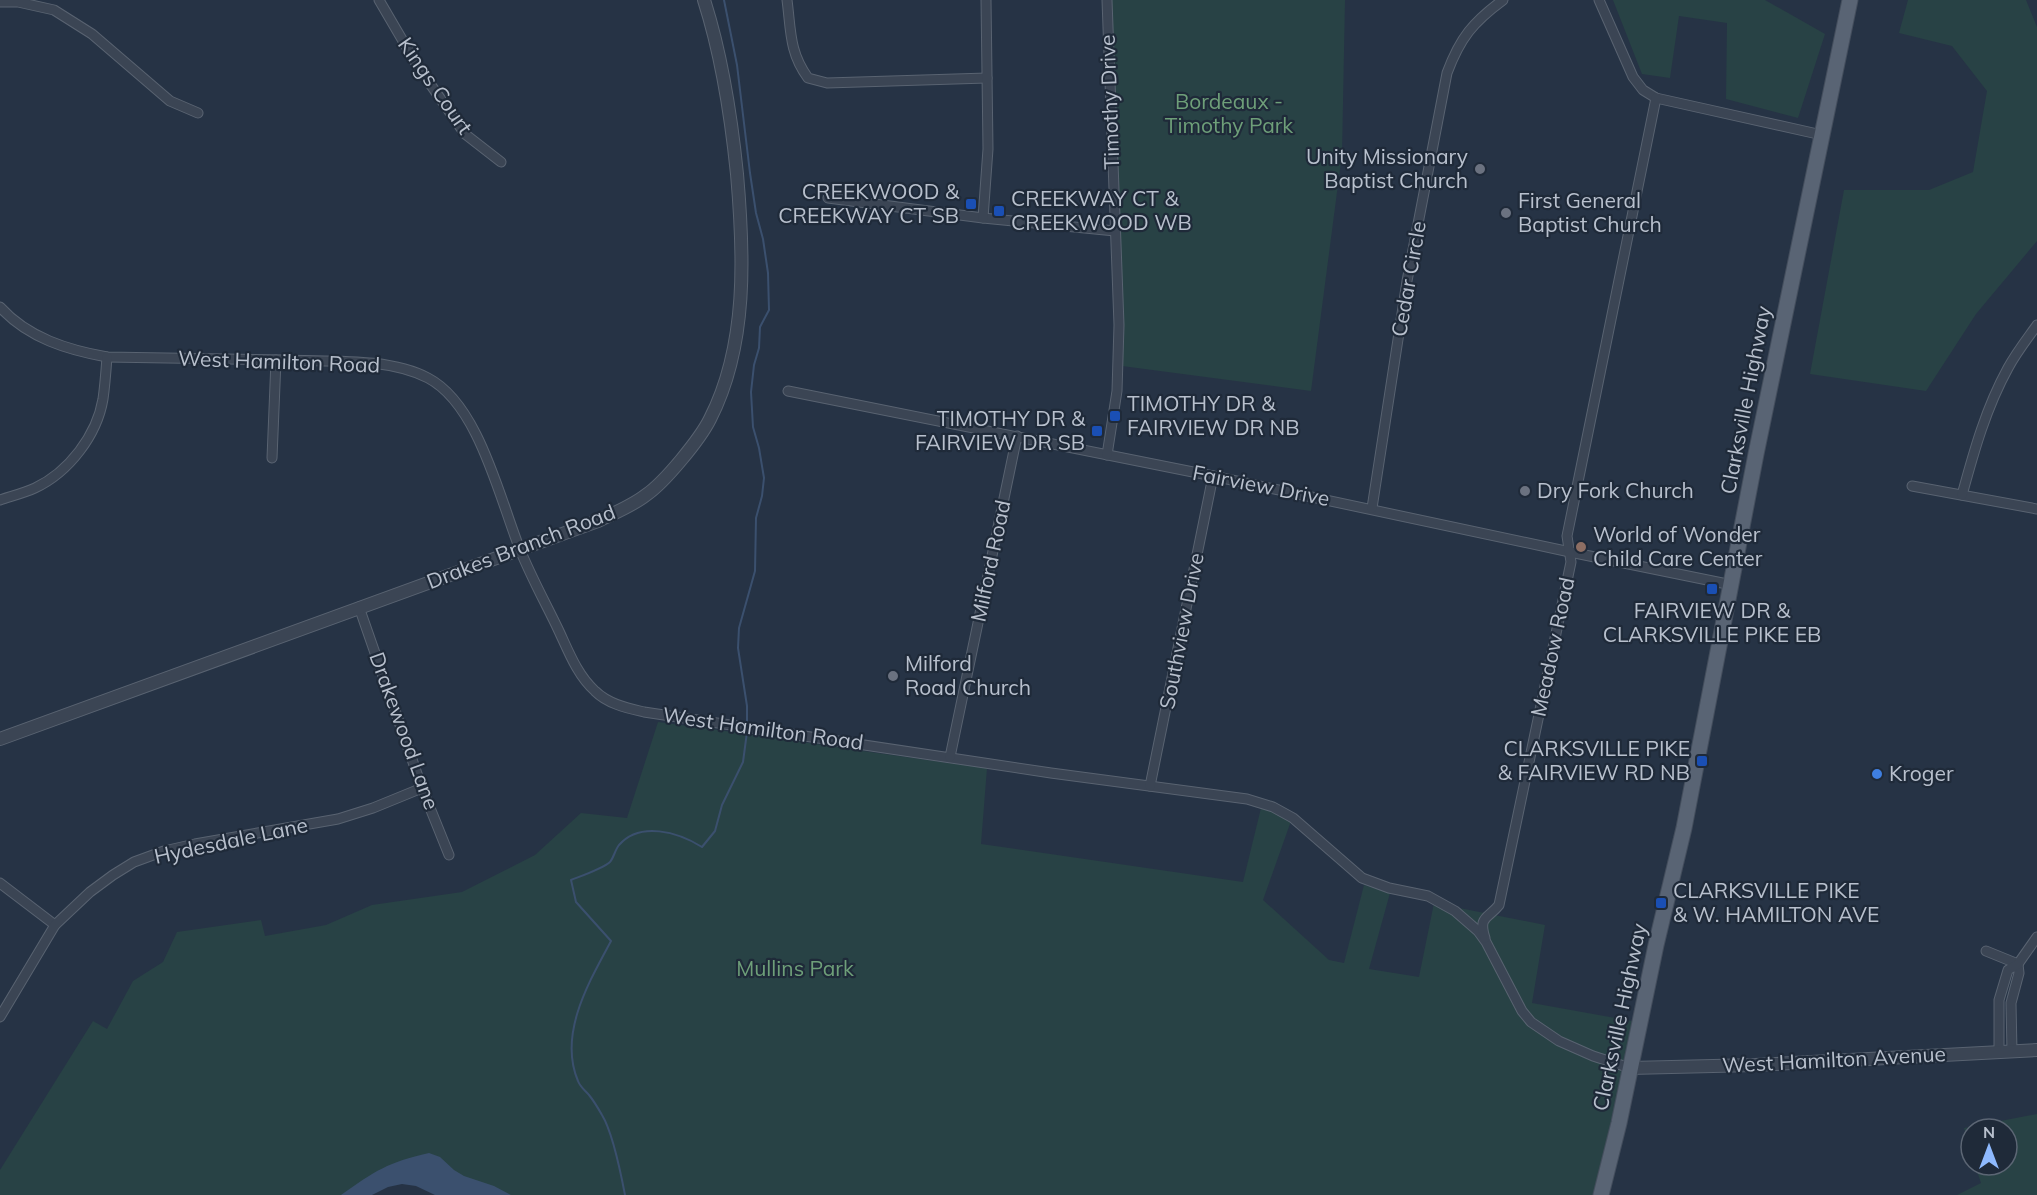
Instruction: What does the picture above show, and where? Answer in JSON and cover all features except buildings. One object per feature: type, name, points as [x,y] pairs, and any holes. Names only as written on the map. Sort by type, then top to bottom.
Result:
[{"type":"main road","name":"Clarksville Highway","points":[[1601,1195],[1653,955],[1684,828],[1761,432],[1850,0]]},
{"type":"street","name":"Kings Court","points":[[379,0],[417,65],[454,120],[465,134],[501,162]]},
{"type":"street","name":"Drakes Branch Road","points":[[0,739],[598,521],[647,495],[683,458],[710,420],[729,373],[740,306],[743,259],[731,119],[713,27],[704,0]]},
{"type":"street","points":[[787,0],[793,52],[808,78],[827,83],[987,78]]},
{"type":"street","points":[[983,218],[988,149],[986,0]]},
{"type":"street","name":"Timothy Drive","points":[[1107,0],[1119,325],[1117,391],[1107,455]]},
{"type":"street","name":"Cedar Circle","points":[[1372,508],[1407,281],[1447,73],[1455,53],[1470,28],[1503,0]]},
{"type":"street","points":[[1599,0],[1632,77],[1643,90],[1656,98],[1822,135]]},
{"type":"street","points":[[0,2],[18,2],[54,10],[92,34],[170,101],[198,113]]},
{"type":"street","name":"Meadow Road","points":[[1486,942],[1482,928],[1483,921],[1499,905],[1571,562],[1568,536],[1656,98]]},
{"type":"street","points":[[828,198],[983,218],[1115,231]]},
{"type":"street","name":"West Hamilton Road","points":[[0,308],[26,328],[53,343],[75,351],[107,357],[354,362],[407,369],[429,378],[449,394],[464,412],[478,438],[520,549],[571,655],[587,683],[595,692],[610,702],[635,710],[1247,799],[1273,807],[1293,818],[1362,878],[1389,888],[1428,896],[1455,911],[1478,931],[1486,942],[1522,1011],[1531,1022],[1559,1041],[1593,1056],[1630,1068]]},
{"type":"street","points":[[1962,495],[1978,438],[1994,396],[2009,366],[2037,325]]},
{"type":"street","points":[[0,500],[36,487],[58,472],[77,454],[93,430],[103,400],[107,357]]},
{"type":"street","points":[[272,458],[276,360]]},
{"type":"street","name":"Fairview Drive","points":[[788,391],[1372,508],[1732,585]]},
{"type":"street","name":"Milford Road","points":[[950,757],[1017,436]]},
{"type":"street","name":"Southview Drive","points":[[1150,786],[1213,476]]},
{"type":"street","points":[[1912,486],[2037,508]]},
{"type":"street","name":"Drakewood Lane","points":[[359,607],[422,788],[449,855]]},
{"type":"street","name":"Hydesdale Lane","points":[[0,1017],[55,925],[90,892],[134,862],[164,851],[195,844],[338,819],[422,788]]},
{"type":"street","points":[[0,883],[55,925]]},
{"type":"street","points":[[1999,1052],[1998,1013],[2008,970],[2018,964],[2037,937]]},
{"type":"street","points":[[1986,951],[2018,964]]},
{"type":"street","points":[[2012,1051],[2010,1013],[2019,973],[2018,964]]},
{"type":"street","points":[[1998,1013],[2010,1013]]},
{"type":"street","name":"West Hamilton Avenue","points":[[1630,1068],[1755,1065],[2037,1050]]},
{"type":"green space","name":"Bordeaux - Timothy Park","points":[[1111,0],[1345,0],[1342,154],[1311,391],[1122,366]]},
{"type":"green space","points":[[1613,0],[1765,0],[1825,34],[1798,118],[1726,99],[1727,23],[1679,16],[1670,78],[1642,74]]},
{"type":"green space","points":[[1908,0],[2026,0],[2037,27],[2037,241],[1976,314],[1926,391],[1810,374],[1844,190],[1929,190],[1973,172],[1987,91],[1952,46],[1899,33]]},
{"type":"green space","name":"Mullins Park","points":[[658,722],[987,768],[981,844],[1243,882],[1261,808],[1271,811],[1291,821],[1263,900],[1329,960],[1344,963],[1364,885],[1390,893],[1369,969],[1419,977],[1434,903],[1545,925],[1532,1003],[1632,1021],[1597,1195],[490,1195],[417,1167],[352,1195],[0,1195],[0,1170],[93,1021],[107,1029],[133,981],[163,962],[177,932],[261,920],[265,936],[326,925],[372,905],[462,892],[535,855],[581,813],[627,818]]},
{"type":"green space","points":[[2037,1114],[2037,1195],[1957,1195],[1981,1183],[1979,1177],[2019,1177],[2019,1117]]},
{"type":"water","points":[[429,1153],[440,1157],[464,1176],[494,1186],[511,1195],[435,1195],[416,1186],[402,1184],[388,1187],[372,1195],[341,1195],[382,1168]]},
{"type":"waterway","points":[[724,0],[737,65],[750,173],[768,273],[769,310],[760,327],[759,348],[754,365],[751,392],[753,427],[764,478],[756,518],[755,571],[739,628],[738,648],[747,706],[747,726]]},
{"type":"waterway","points":[[625,1195],[610,1132],[594,1102],[579,1083],[573,1063],[572,1045],[579,1009],[611,941],[576,902],[571,880],[606,865],[619,845],[637,833],[648,831],[671,833],[702,847],[715,831],[722,805],[743,762],[747,732]]},
{"type":"place","name":"Unity Missionary Baptist Church","points":[[1480,169]]},
{"type":"place","name":"CREEKWOOD & CREEKWAY CT SB","points":[[971,204]]},
{"type":"place","name":"CREEKWAY CT & CREEKWOOD WB","points":[[999,211]]},
{"type":"place","name":"First General Baptist Church","points":[[1506,213]]},
{"type":"place","name":"TIMOTHY DR & FAIRVIEW DR NB","points":[[1115,416]]},
{"type":"place","name":"TIMOTHY DR & FAIRVIEW DR SB","points":[[1097,431]]},
{"type":"place","name":"Dry Fork Church","points":[[1525,491]]},
{"type":"place","name":"World of Wonder Child Care Center","points":[[1581,547]]},
{"type":"place","name":"FAIRVIEW DR & CLARKSVILLE PIKE EB","points":[[1712,589]]},
{"type":"place","name":"Milford Road Church","points":[[893,676]]},
{"type":"place","name":"CLARKSVILLE PIKE & FAIRVIEW RD NB","points":[[1702,761]]},
{"type":"place","name":"Kroger","points":[[1877,774]]},
{"type":"place","name":"CLARKSVILLE PIKE & W. HAMILTON AVE","points":[[1661,903]]}]
